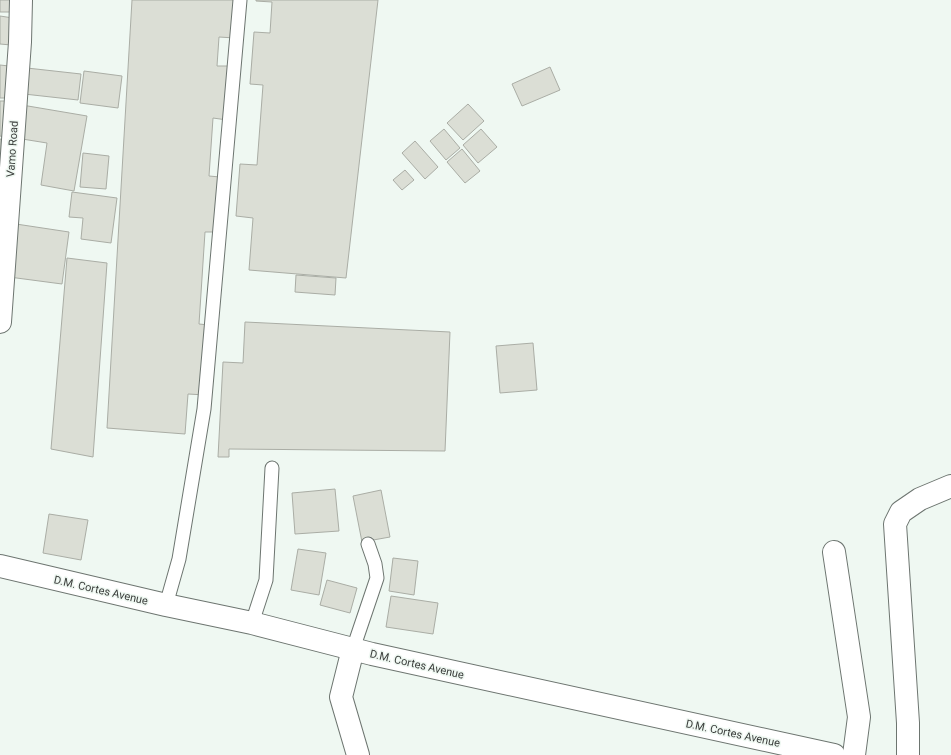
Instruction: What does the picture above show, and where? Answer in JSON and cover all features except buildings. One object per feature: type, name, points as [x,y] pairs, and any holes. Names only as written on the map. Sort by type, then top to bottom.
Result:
[{"type":"main road","name":"Vamo Road","points":[[0,322],[20,42],[21,0]]},
{"type":"main road","points":[[908,755],[908,723],[895,524],[901,512],[920,499],[951,486]]},
{"type":"main road","points":[[834,552],[859,717],[854,755]]},
{"type":"main road","name":"D.M. Cortes Avenue","points":[[0,566],[166,605],[252,623],[395,659],[834,755]]},
{"type":"main road","points":[[353,649],[341,697],[358,755]]},
{"type":"lane","points":[[166,605],[178,559],[204,409],[240,0]]},
{"type":"lane","points":[[252,623],[266,580],[272,468]]},
{"type":"lane","points":[[353,649],[377,578],[375,564],[368,544]]}]
